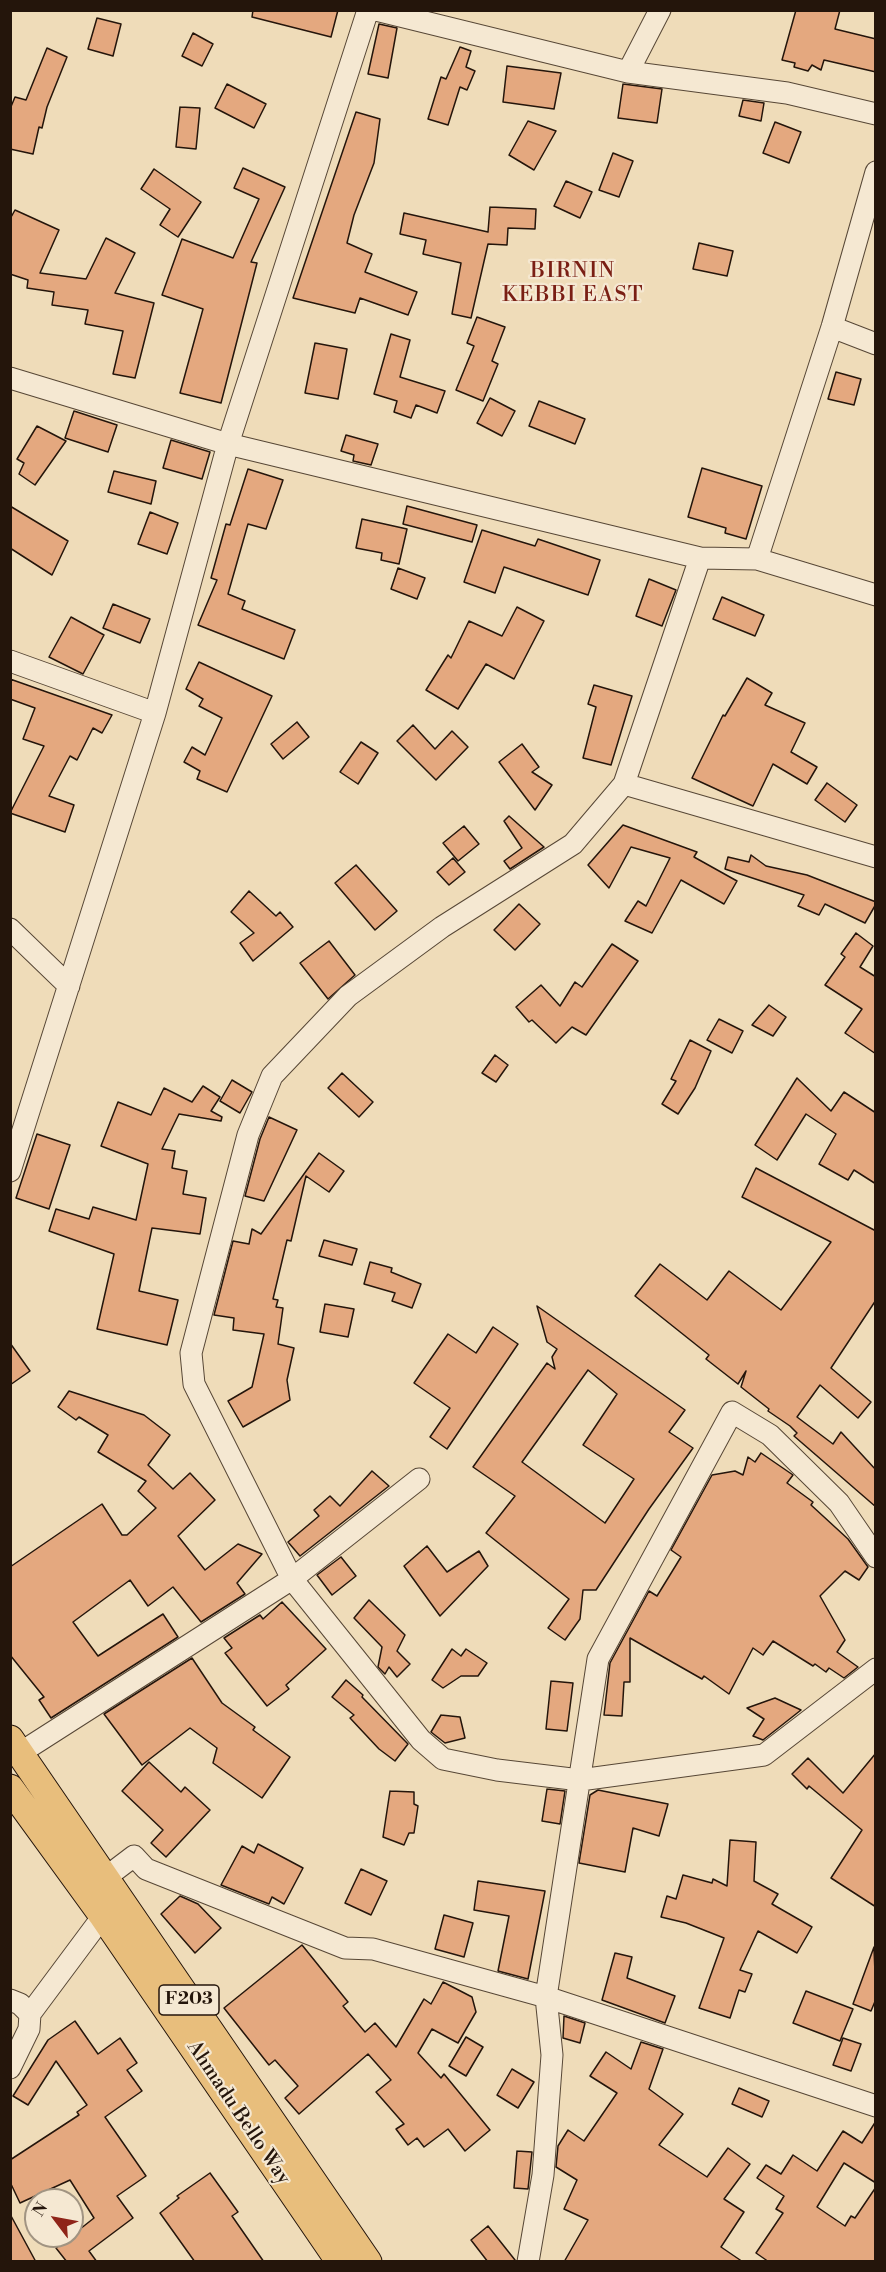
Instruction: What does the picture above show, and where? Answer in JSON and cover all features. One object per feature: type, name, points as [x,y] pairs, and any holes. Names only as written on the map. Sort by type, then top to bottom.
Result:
[{"type":"main road","name":"F203","points":[[15,1746],[368,2262]]},
{"type":"main road","name":"Ahmadu Bello Way","points":[[10,1788],[103,1916],[340,2262]]},
{"type":"street","points":[[10,1171],[155,713],[228,444],[368,10]]},
{"type":"street","points":[[376,10],[628,72],[787,93],[876,114]]},
{"type":"street","points":[[628,72],[660,10]]},
{"type":"street","points":[[757,559],[832,327],[876,172]]},
{"type":"street","points":[[832,327],[876,344]]},
{"type":"street","points":[[10,378],[228,444],[700,558],[757,559],[876,595]]},
{"type":"street","points":[[700,558],[624,784],[573,844],[442,927],[348,996],[272,1076],[248,1135],[191,1353],[194,1384],[292,1579],[421,1740],[444,1759],[497,1770],[580,1780],[765,1755],[876,1669]]},
{"type":"street","points":[[10,661],[155,713]]},
{"type":"street","points":[[624,784],[876,857]]},
{"type":"street","points":[[10,929],[69,986]]},
{"type":"street","points":[[528,2262],[543,2175],[552,2055],[546,1997],[598,1659],[732,1412],[770,1435],[839,1503],[876,1557]]},
{"type":"street","points":[[15,1746],[292,1579],[419,1479]]},
{"type":"street","points":[[105,1878],[134,1856],[146,1869],[345,1948],[373,1949],[546,1997],[876,2106]]},
{"type":"street","points":[[10,2068],[29,2029],[30,2014],[103,1916]]},
{"type":"street","points":[[10,2000],[20,2004],[30,2014]]},
{"type":"building","points":[[253,10],[338,10],[331,37],[252,17]]},
{"type":"building","points":[[796,10],[840,10],[835,29],[876,39],[876,72],[824,60],[821,70],[812,65],[808,71],[794,67],[795,63],[782,60]]},
{"type":"building","points":[[97,18],[121,24],[113,56],[88,49]]},
{"type":"building","points":[[379,24],[397,28],[388,78],[368,74]]},
{"type":"building","points":[[193,33],[213,44],[202,66],[182,56]]},
{"type":"building","points":[[460,47],[471,51],[466,67],[475,71],[467,90],[460,87],[448,125],[428,119],[441,77],[446,79]]},
{"type":"building","points":[[47,48],[67,57],[47,107],[42,128],[39,127],[33,154],[10,149],[10,109],[15,97],[26,100]]},
{"type":"building","points":[[507,66],[561,73],[554,109],[503,102]]},
{"type":"building","points":[[227,84],[266,104],[254,128],[215,108]]},
{"type":"building","points":[[623,84],[662,89],[657,123],[618,118]]},
{"type":"building","points":[[743,100],[764,103],[761,121],[739,116]]},
{"type":"building","points":[[180,107],[200,108],[196,149],[176,147]]},
{"type":"building","points":[[356,112],[380,119],[374,163],[354,215],[347,243],[372,254],[365,272],[417,292],[408,315],[360,298],[355,313],[293,298]]},
{"type":"building","points":[[528,121],[556,131],[534,170],[509,155]]},
{"type":"building","points":[[775,122],[801,132],[789,163],[763,153]]},
{"type":"building","points":[[613,153],[633,161],[619,197],[599,190]]},
{"type":"building","points":[[243,168],[285,187],[251,262],[257,263],[221,403],[180,393],[203,309],[162,295],[182,239],[233,258],[259,199],[234,188]]},
{"type":"building","points":[[154,169],[201,202],[178,237],[160,225],[170,209],[141,189]]},
{"type":"building","points":[[566,181],[592,192],[580,218],[554,206]]},
{"type":"building","points":[[490,207],[536,209],[535,229],[508,228],[507,245],[488,244],[471,318],[452,314],[461,263],[423,254],[426,240],[400,234],[404,213],[488,232]]},
{"type":"building","points":[[15,210],[59,230],[40,273],[86,279],[106,238],[135,253],[115,293],[154,303],[135,378],[113,374],[123,331],[85,324],[88,310],[52,305],[54,292],[27,288],[28,280],[10,274],[10,219]]},
{"type":"building","points":[[699,243],[733,251],[727,276],[693,269]]},
{"type":"building","points":[[477,317],[505,327],[492,361],[498,364],[483,401],[456,390],[474,346],[467,343]]},
{"type":"building","points":[[391,334],[410,340],[400,377],[445,391],[437,413],[416,405],[411,418],[394,412],[397,401],[374,394]]},
{"type":"building","points":[[315,343],[347,349],[338,399],[305,393]]},
{"type":"building","points":[[836,372],[861,379],[854,405],[828,399]]},
{"type":"building","points":[[490,398],[515,411],[502,436],[477,423]]},
{"type":"building","points":[[539,401],[585,419],[575,444],[529,426]]},
{"type":"building","points":[[74,411],[117,425],[108,452],[65,438]]},
{"type":"building","points":[[37,426],[66,441],[35,485],[19,474],[24,463],[17,459]]},
{"type":"building","points":[[346,435],[378,444],[371,465],[353,461],[354,455],[341,451]]},
{"type":"building","points":[[171,440],[210,452],[202,479],[163,468]]},
{"type":"building","points":[[702,468],[762,486],[746,539],[725,533],[726,528],[688,517]]},
{"type":"building","points":[[248,469],[283,480],[266,529],[248,524],[228,594],[245,601],[242,609],[295,630],[284,659],[198,625],[217,580],[211,578],[226,524],[230,525]]},
{"type":"building","points":[[114,471],[156,481],[151,504],[108,492]]},
{"type":"building","points":[[10,506],[68,541],[52,575],[10,548]]},
{"type":"building","points":[[407,506],[477,525],[472,542],[403,524]]},
{"type":"building","points":[[150,512],[178,523],[167,554],[138,544]]},
{"type":"building","points":[[362,519],[407,529],[399,564],[381,560],[382,553],[356,548]]},
{"type":"building","points":[[482,530],[535,546],[538,539],[600,560],[588,595],[504,567],[495,593],[464,582]]},
{"type":"building","points":[[398,568],[425,578],[417,599],[391,589]]},
{"type":"building","points":[[649,579],[676,590],[662,626],[636,616]]},
{"type":"building","points":[[722,597],[764,615],[755,636],[713,619]]},
{"type":"building","points":[[113,604],[150,619],[140,643],[103,628]]},
{"type":"building","points":[[517,607],[544,621],[514,679],[486,664],[458,709],[426,690],[448,655],[451,658],[469,621],[502,636]]},
{"type":"building","points":[[71,617],[104,635],[83,674],[49,657]]},
{"type":"building","points":[[199,662],[272,696],[227,792],[197,779],[200,771],[184,762],[192,747],[205,755],[222,718],[199,706],[203,699],[186,689]]},
{"type":"building","points":[[747,678],[772,693],[765,705],[805,723],[791,752],[817,767],[807,784],[773,764],[753,806],[692,778],[723,715],[725,716]]},
{"type":"building","points":[[10,679],[112,715],[102,733],[93,728],[77,760],[70,756],[49,796],[74,805],[65,832],[10,813],[44,746],[23,739],[35,708],[10,699]]},
{"type":"building","points":[[594,685],[632,696],[611,765],[583,758],[596,707],[588,704]]},
{"type":"building","points":[[297,722],[309,737],[283,759],[271,744]]},
{"type":"building","points":[[413,725],[435,749],[452,731],[468,747],[436,780],[397,741]]},
{"type":"building","points":[[361,742],[378,753],[358,784],[340,772]]},
{"type":"building","points":[[522,744],[539,767],[532,772],[552,785],[535,810],[499,762]]},
{"type":"building","points":[[827,783],[857,805],[845,822],[815,800]]},
{"type":"building","points":[[509,816],[544,847],[510,869],[504,861],[522,848],[504,821]]},
{"type":"building","points":[[623,825],[697,852],[694,857],[737,881],[724,904],[681,880],[652,933],[625,921],[638,901],[646,906],[670,858],[631,847],[609,888],[588,865]]},
{"type":"building","points":[[464,826],[479,844],[458,861],[443,843]]},
{"type":"building","points":[[751,855],[766,866],[807,875],[876,902],[876,904],[865,923],[825,904],[819,915],[798,906],[804,895],[725,869],[728,857],[749,862]]},
{"type":"building","points":[[453,858],[465,872],[449,885],[437,872]]},
{"type":"building","points":[[356,865],[397,911],[375,930],[335,883]]},
{"type":"building","points":[[249,891],[276,916],[280,912],[293,927],[253,961],[240,943],[254,933],[231,912]]},
{"type":"building","points":[[519,904],[540,924],[515,950],[494,930]]},
{"type":"building","points":[[856,933],[873,946],[860,967],[876,977],[876,1054],[845,1033],[862,1009],[825,985],[845,957],[841,954]]},
{"type":"building","points":[[329,941],[355,975],[328,999],[300,963]]},
{"type":"building","points":[[612,944],[638,961],[586,1035],[572,1027],[556,1043],[532,1020],[529,1022],[516,1007],[541,985],[560,1006],[575,982],[582,987]]},
{"type":"building","points":[[769,1005],[786,1017],[773,1036],[752,1025]]},
{"type":"building","points":[[719,1019],[743,1031],[732,1053],[707,1040]]},
{"type":"building","points":[[690,1040],[711,1051],[695,1088],[678,1114],[662,1104],[676,1081],[671,1079]]},
{"type":"building","points":[[495,1055],[508,1065],[496,1082],[482,1073]]},
{"type":"building","points":[[342,1073],[373,1102],[359,1117],[328,1088]]},
{"type":"building","points":[[797,1078],[831,1111],[844,1092],[876,1113],[876,1184],[854,1170],[848,1180],[819,1164],[836,1134],[806,1114],[777,1160],[755,1145]]},
{"type":"building","points":[[232,1080],[252,1092],[240,1113],[220,1101]]},
{"type":"building","points":[[203,1086],[220,1097],[211,1111],[222,1117],[221,1121],[179,1114],[162,1149],[175,1151],[172,1168],[187,1171],[183,1194],[206,1198],[200,1234],[152,1228],[139,1291],[178,1300],[167,1345],[97,1329],[114,1254],[49,1231],[56,1209],[89,1219],[93,1207],[136,1220],[148,1164],[101,1146],[118,1102],[151,1115],[164,1088],[192,1102]]},
{"type":"building","points":[[269,1117],[297,1130],[264,1201],[245,1196],[260,1139]]},
{"type":"building","points":[[37,1134],[70,1145],[49,1209],[16,1198]]},
{"type":"building","points":[[319,1153],[344,1171],[329,1192],[306,1176],[291,1241],[287,1240],[273,1299],[278,1300],[276,1307],[283,1308],[278,1344],[294,1348],[287,1380],[290,1400],[243,1427],[228,1401],[252,1387],[264,1334],[233,1330],[234,1318],[214,1315],[233,1241],[249,1244],[252,1229],[261,1234]]},
{"type":"building","points":[[756,1168],[876,1231],[876,1300],[831,1368],[871,1402],[858,1418],[820,1385],[797,1417],[833,1444],[841,1432],[876,1470],[876,1507],[794,1436],[797,1433],[790,1426],[768,1411],[769,1409],[741,1387],[746,1371],[738,1384],[706,1359],[709,1355],[635,1296],[660,1264],[707,1300],[729,1271],[781,1310],[831,1242],[742,1197]]},
{"type":"building","points":[[324,1240],[357,1249],[352,1265],[319,1256]]},
{"type":"building","points":[[370,1262],[392,1268],[391,1272],[421,1284],[412,1308],[392,1301],[395,1293],[364,1284]]},
{"type":"building","points":[[325,1304],[354,1309],[348,1337],[320,1332]]},
{"type":"building","points":[[537,1306],[685,1410],[669,1432],[693,1448],[649,1509],[596,1590],[583,1590],[580,1619],[565,1640],[548,1628],[569,1599],[486,1533],[515,1496],[473,1467],[547,1363],[555,1369],[552,1357],[557,1349],[547,1342]],"holes":[[[588,1370],[617,1394],[583,1445],[634,1479],[605,1523],[522,1462]]]},
{"type":"building","points":[[493,1327],[518,1344],[447,1449],[430,1437],[450,1408],[414,1383],[448,1334],[476,1353]]},
{"type":"building","points":[[10,1343],[30,1371],[10,1385]]},
{"type":"building","points":[[69,1391],[144,1415],[170,1435],[148,1465],[173,1489],[190,1473],[215,1500],[178,1536],[205,1570],[238,1544],[262,1554],[237,1583],[245,1594],[201,1622],[173,1587],[148,1606],[130,1580],[73,1622],[98,1656],[163,1614],[178,1637],[51,1718],[39,1700],[44,1697],[10,1655],[10,1567],[102,1504],[122,1535],[127,1535],[156,1508],[138,1491],[146,1481],[98,1452],[108,1435],[79,1417],[76,1420],[58,1407]]},
{"type":"building","points":[[761,1453],[793,1475],[787,1483],[813,1502],[811,1505],[848,1539],[868,1567],[859,1580],[845,1571],[820,1596],[845,1640],[837,1652],[858,1667],[844,1678],[829,1668],[826,1672],[815,1664],[813,1666],[773,1641],[763,1655],[753,1648],[729,1694],[704,1676],[702,1679],[630,1638],[630,1682],[624,1682],[622,1716],[604,1715],[610,1663],[649,1591],[657,1596],[681,1557],[671,1550],[712,1475],[735,1471],[743,1475],[748,1457],[755,1462]]},
{"type":"building","points":[[372,1471],[389,1486],[300,1556],[288,1542],[319,1516],[314,1510],[330,1496],[340,1506]]},
{"type":"building","points":[[427,1546],[447,1572],[479,1551],[488,1566],[440,1616],[404,1566]]},
{"type":"building","points":[[341,1557],[356,1576],[332,1595],[317,1575]]},
{"type":"building","points":[[369,1600],[405,1635],[397,1651],[410,1664],[397,1677],[389,1667],[385,1674],[378,1667],[382,1647],[354,1618]]},
{"type":"building","points":[[282,1602],[326,1649],[286,1685],[289,1689],[267,1706],[225,1653],[232,1648],[224,1638],[260,1615],[263,1619]]},
{"type":"building","points":[[452,1649],[461,1656],[466,1649],[487,1663],[478,1676],[461,1676],[443,1688],[432,1680]]},
{"type":"building","points":[[192,1658],[222,1703],[255,1727],[253,1730],[290,1757],[262,1798],[213,1763],[217,1748],[190,1728],[142,1765],[104,1714]]},
{"type":"building","points":[[346,1680],[408,1744],[395,1761],[379,1749],[350,1718],[354,1715],[332,1697]]},
{"type":"building","points":[[551,1681],[573,1683],[567,1731],[546,1729]]},
{"type":"building","points":[[775,1698],[801,1710],[763,1740],[753,1736],[764,1719],[747,1708]]},
{"type":"building","points":[[441,1715],[460,1717],[465,1738],[445,1743],[431,1732]]},
{"type":"building","points":[[876,1753],[876,1907],[831,1878],[862,1830],[809,1786],[807,1789],[792,1774],[808,1758],[843,1793]]},
{"type":"building","points":[[149,1762],[181,1792],[185,1787],[210,1810],[166,1857],[151,1843],[163,1830],[122,1791]]},
{"type":"building","points":[[547,1789],[565,1791],[560,1824],[542,1821]]},
{"type":"building","points":[[598,1790],[668,1804],[659,1836],[633,1828],[625,1872],[579,1863],[590,1795]]},
{"type":"building","points":[[390,1791],[414,1792],[414,1804],[418,1806],[414,1833],[409,1833],[404,1845],[383,1837]]},
{"type":"building","points":[[730,1840],[756,1842],[754,1881],[778,1894],[772,1904],[812,1927],[797,1953],[758,1931],[740,1970],[752,1974],[745,1992],[739,1990],[730,2018],[699,2008],[724,1938],[686,1923],[661,1917],[667,1896],[676,1899],[683,1875],[712,1883],[713,1879],[727,1886]]},
{"type":"building","points":[[258,1844],[303,1868],[284,1904],[272,1897],[269,1904],[221,1885],[242,1846],[254,1853]]},
{"type":"building","points":[[361,1869],[387,1881],[371,1915],[345,1903]]},
{"type":"building","points":[[478,1881],[545,1891],[528,1979],[498,1971],[509,1916],[474,1910]]},
{"type":"building","points":[[180,1896],[198,1904],[221,1928],[195,1953],[161,1914]]},
{"type":"building","points":[[444,1915],[473,1923],[464,1957],[435,1949]]},
{"type":"building","points":[[302,1945],[348,2002],[343,2006],[365,2032],[375,2023],[396,2047],[424,1999],[431,2004],[443,1982],[472,1997],[476,2012],[458,2043],[432,2029],[418,2053],[441,2078],[444,2074],[490,2130],[465,2151],[448,2129],[424,2147],[417,2138],[408,2145],[396,2129],[404,2124],[376,2092],[391,2080],[368,2054],[299,2114],[285,2098],[298,2086],[275,2060],[269,2065],[224,2008]]},
{"type":"building","points":[[874,1947],[876,1999],[871,2011],[853,2004]]},
{"type":"building","points":[[615,1953],[632,1957],[627,1978],[675,1996],[665,2023],[602,2000]]},
{"type":"building","points":[[806,1991],[853,2009],[840,2041],[793,2023]]},
{"type":"building","points":[[564,2016],[585,2023],[580,2043],[563,2038]]},
{"type":"building","points":[[75,2021],[98,2054],[120,2038],[137,2063],[127,2070],[142,2091],[105,2117],[146,2176],[117,2196],[133,2218],[89,2251],[97,2262],[67,2262],[56,2248],[84,2248],[84,2226],[94,2218],[84,2202],[84,2188],[75,2188],[70,2180],[53,2188],[24,2188],[24,2201],[20,2203],[10,2182],[10,2160],[79,2115],[77,2112],[87,2105],[56,2061],[28,2105],[13,2096],[48,2040]]},
{"type":"building","points":[[466,2037],[483,2047],[466,2076],[449,2066]]},
{"type":"building","points":[[843,2038],[861,2044],[851,2071],[833,2065]]},
{"type":"building","points":[[641,2042],[663,2049],[649,2089],[683,2114],[659,2145],[707,2177],[728,2148],[750,2164],[724,2199],[744,2212],[721,2247],[743,2262],[564,2262],[588,2220],[564,2209],[577,2180],[556,2167],[558,2146],[568,2130],[584,2141],[617,2093],[590,2076],[606,2052],[631,2069]]},
{"type":"building","points":[[512,2069],[534,2082],[518,2108],[497,2095]]},
{"type":"building","points":[[739,2088],[769,2101],[762,2117],[732,2104]]},
{"type":"building","points":[[876,2121],[876,2183],[844,2163],[817,2207],[845,2226],[851,2216],[855,2218],[876,2187],[876,2262],[769,2262],[756,2253],[783,2213],[776,2209],[784,2196],[757,2178],[766,2165],[781,2174],[793,2155],[817,2171],[843,2131],[862,2143]]},
{"type":"building","points":[[517,2151],[532,2152],[528,2189],[514,2188]]},
{"type":"building","points":[[210,2173],[238,2212],[232,2216],[264,2262],[195,2262],[160,2213],[179,2198],[177,2196]]},
{"type":"building","points":[[10,2214],[24,2240],[24,2248],[28,2248],[36,2262],[10,2262]]},
{"type":"building","points":[[488,2226],[516,2262],[488,2262],[471,2240]]},
{"type":"district","name":"BIRNIN KEBBI EAST","points":[[573,284]]}]
